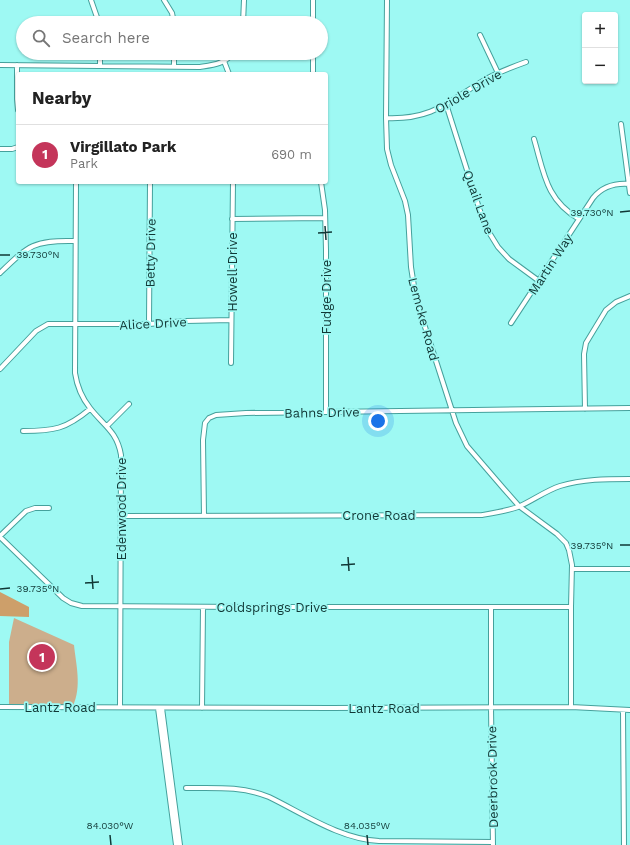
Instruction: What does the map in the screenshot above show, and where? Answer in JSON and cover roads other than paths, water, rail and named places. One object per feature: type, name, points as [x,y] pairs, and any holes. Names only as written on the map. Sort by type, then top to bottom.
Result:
[{"type":"street","points":[[90,0],[96,16]]},
{"type":"street","points":[[164,0],[173,16]]},
{"type":"street","points":[[243,16],[244,0]]},
{"type":"street","points":[[313,16],[314,0]]},
{"type":"street","name":"Lemcke Road","points":[[387,0],[386,142],[390,160],[408,215],[411,268],[414,290],[425,329],[452,411],[467,446],[519,506],[561,537],[566,543],[570,553],[572,569]]},
{"type":"street","points":[[480,35],[498,73]]},
{"type":"street","points":[[100,60],[100,66]]},
{"type":"street","points":[[174,60],[174,66]]},
{"type":"street","points":[[313,60],[313,72]]},
{"type":"street","points":[[0,65],[200,66],[224,61],[228,72]]},
{"type":"street","name":"Oriole Drive","points":[[386,118],[418,116],[432,112],[498,73],[526,62]]},
{"type":"street","points":[[17,65],[17,72]]},
{"type":"street","name":"Quail Lane","points":[[446,104],[482,215],[490,234],[498,247],[509,259],[539,281]]},
{"type":"street","points":[[621,124],[630,193]]},
{"type":"street","points":[[534,139],[552,194],[563,208],[579,219]]},
{"type":"street","points":[[0,149],[16,148]]},
{"type":"street","name":"Edenwood Drive","points":[[76,184],[76,381],[90,410],[116,437],[121,454],[120,707]]},
{"type":"street","name":"Betty Drive","points":[[149,324],[150,184]]},
{"type":"street","name":"Howell Drive","points":[[231,363],[232,184]]},
{"type":"street","name":"Fudge Drive","points":[[321,184],[325,218],[326,412]]},
{"type":"street","name":"Martin Way","points":[[511,323],[593,198],[599,192],[614,185],[629,184]]},
{"type":"street","points":[[232,219],[325,218]]},
{"type":"street","points":[[0,273],[20,254],[34,245],[50,241],[75,241]]},
{"type":"street","points":[[585,409],[584,354],[586,343],[606,310],[616,302],[630,296]]},
{"type":"street","name":"Alice Drive","points":[[0,369],[40,328],[51,324],[149,324],[186,321],[232,320]]},
{"type":"street","points":[[107,426],[129,404]]},
{"type":"street","name":"Bahns Drive","points":[[204,516],[204,426],[210,418],[216,415],[630,408]]},
{"type":"street","points":[[23,431],[48,431],[64,426],[78,419],[90,410]]},
{"type":"street","name":"Crone Road","points":[[121,516],[470,515],[502,512],[519,506],[558,486],[572,482],[630,479]]},
{"type":"street","points":[[0,537],[26,511],[35,508],[49,508]]},
{"type":"street","name":"Coldsprings Drive","points":[[0,537],[66,601],[82,606],[571,607]]},
{"type":"street","points":[[571,708],[572,569],[630,569]]},
{"type":"street","points":[[202,708],[203,607]]},
{"type":"street","name":"Deerbrook Drive","points":[[491,607],[493,843]]},
{"type":"street","name":"Lantz Road","points":[[0,707],[571,708],[622,711],[630,710]]},
{"type":"street","points":[[160,708],[176,845]]},
{"type":"street","points":[[160,708],[180,845]]},
{"type":"street","points":[[622,711],[624,845]]},
{"type":"street","points":[[186,788],[233,788],[257,792],[341,833],[364,840],[493,843]]},
{"type":"place","name":"Virgillato Park","points":[[42,657]]}]
